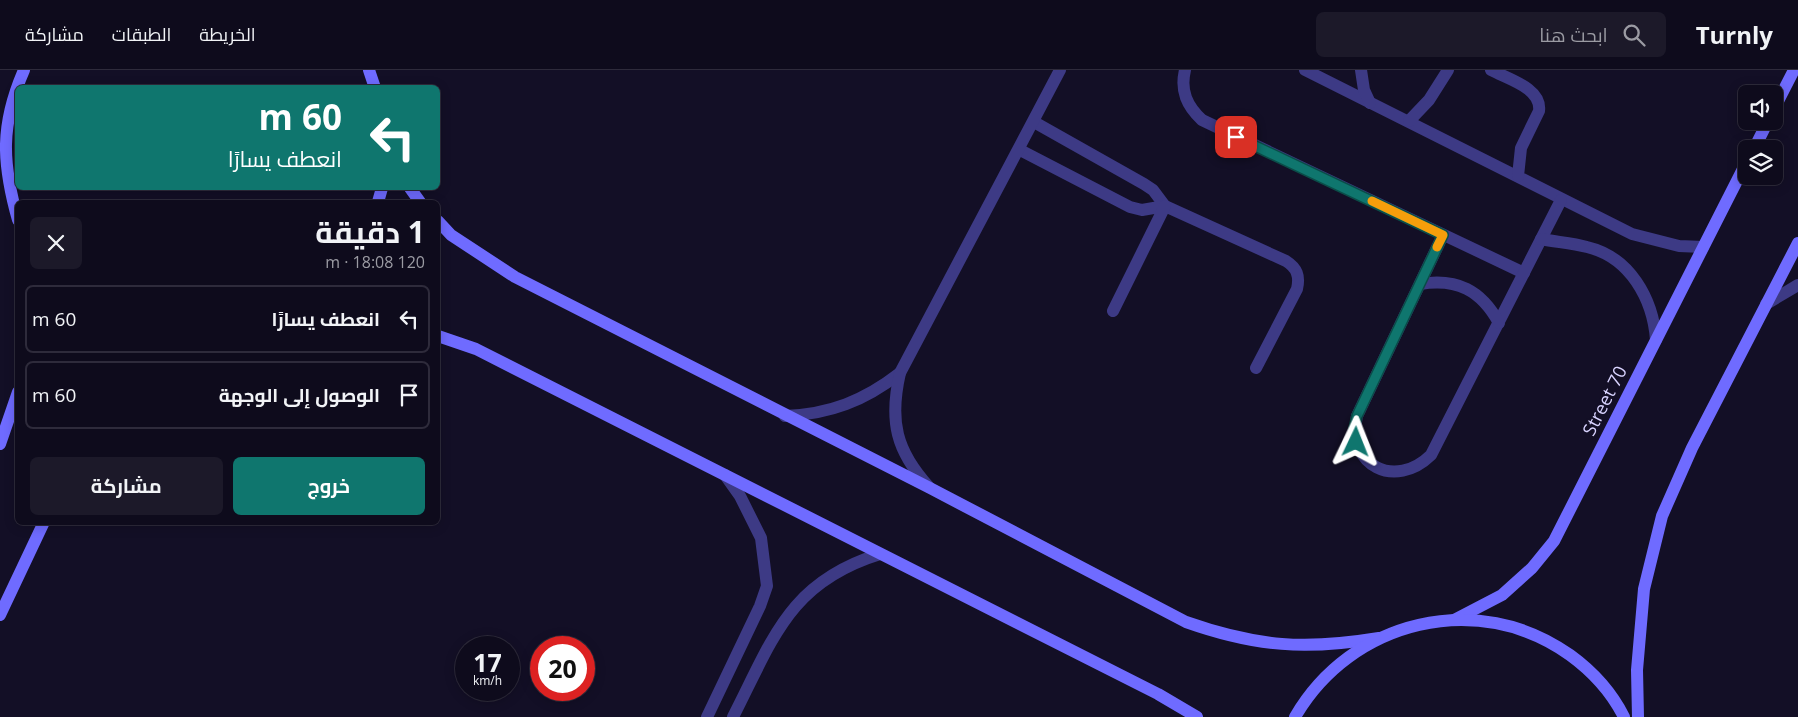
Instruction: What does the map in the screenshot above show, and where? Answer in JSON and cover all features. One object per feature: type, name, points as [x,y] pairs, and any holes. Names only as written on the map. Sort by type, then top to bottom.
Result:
[{"type":"main road","points":[[17,85],[24,70]]},
{"type":"main road","points":[[369,70],[374,85]]},
{"type":"main road","points":[[1783,91],[1794,70]]},
{"type":"main road","points":[[15,91],[3,132],[7,178],[15,209]]},
{"type":"main road","name":"Street 70","points":[[1454,620],[1502,595],[1532,568],[1554,541],[1738,179]]},
{"type":"main road","points":[[440,223],[451,235],[515,277],[784,416],[930,488],[1186,622],[1223,635],[1262,643],[1301,646],[1340,644],[1380,638]]},
{"type":"main road","points":[[1638,717],[1637,670],[1644,589],[1662,516],[1692,448],[1798,243]]},
{"type":"main road","points":[[440,337],[476,349],[1158,694],[1197,717]]},
{"type":"main road","points":[[0,444],[15,401]]},
{"type":"main road","points":[[0,615],[43,525]]},
{"type":"main road","points":[[1295,717],[1305,700],[1326,675],[1351,654],[1380,638],[1416,625],[1454,620],[1477,620],[1513,628],[1541,638],[1560,648],[1595,677],[1624,717]]},
{"type":"lane","points":[[930,488],[913,470],[901,448],[895,423],[894,398],[900,373],[1020,150],[1060,70]]},
{"type":"lane","points":[[1185,70],[1184,90],[1187,102],[1202,120],[1524,273]]},
{"type":"lane","points":[[1310,73],[1328,70]]},
{"type":"lane","points":[[1361,70],[1364,90],[1370,103]]},
{"type":"lane","points":[[1409,121],[1429,100],[1448,70]]},
{"type":"lane","points":[[1491,70],[1533,92],[1540,104],[1521,148],[1518,176]]},
{"type":"lane","points":[[1310,73],[1632,234],[1679,246],[1703,247]]},
{"type":"lane","points":[[1034,122],[1144,184],[1153,190],[1166,206],[1286,261],[1296,269],[1298,275],[1297,289],[1256,368]]},
{"type":"lane","points":[[1020,150],[1130,207],[1142,210],[1166,206]]},
{"type":"lane","points":[[1443,235],[1357,416],[1354,429],[1356,442],[1362,454],[1371,464],[1383,470],[1409,471],[1431,455],[1561,200]]},
{"type":"lane","points":[[1113,310],[1166,206]]},
{"type":"lane","points":[[1541,239],[1588,247],[1602,252],[1626,270],[1637,281],[1651,309],[1656,340]]},
{"type":"lane","points":[[1420,284],[1448,282],[1461,286],[1484,300],[1499,323]]},
{"type":"lane","points":[[1766,304],[1798,284]]},
{"type":"lane","points":[[784,416],[810,415],[858,401],[880,389],[900,373]]},
{"type":"lane","points":[[707,717],[760,606],[767,586],[761,538],[740,496],[725,475]]},
{"type":"lane","points":[[733,717],[778,628],[793,606],[812,588],[833,573],[856,561],[880,554]]},
{"type":"slow traffic","points":[[1372,201],[1443,235],[1437,247]]},
{"type":"route","points":[[1236,137],[1443,235],[1357,416],[1354,429],[1356,442]]}]
